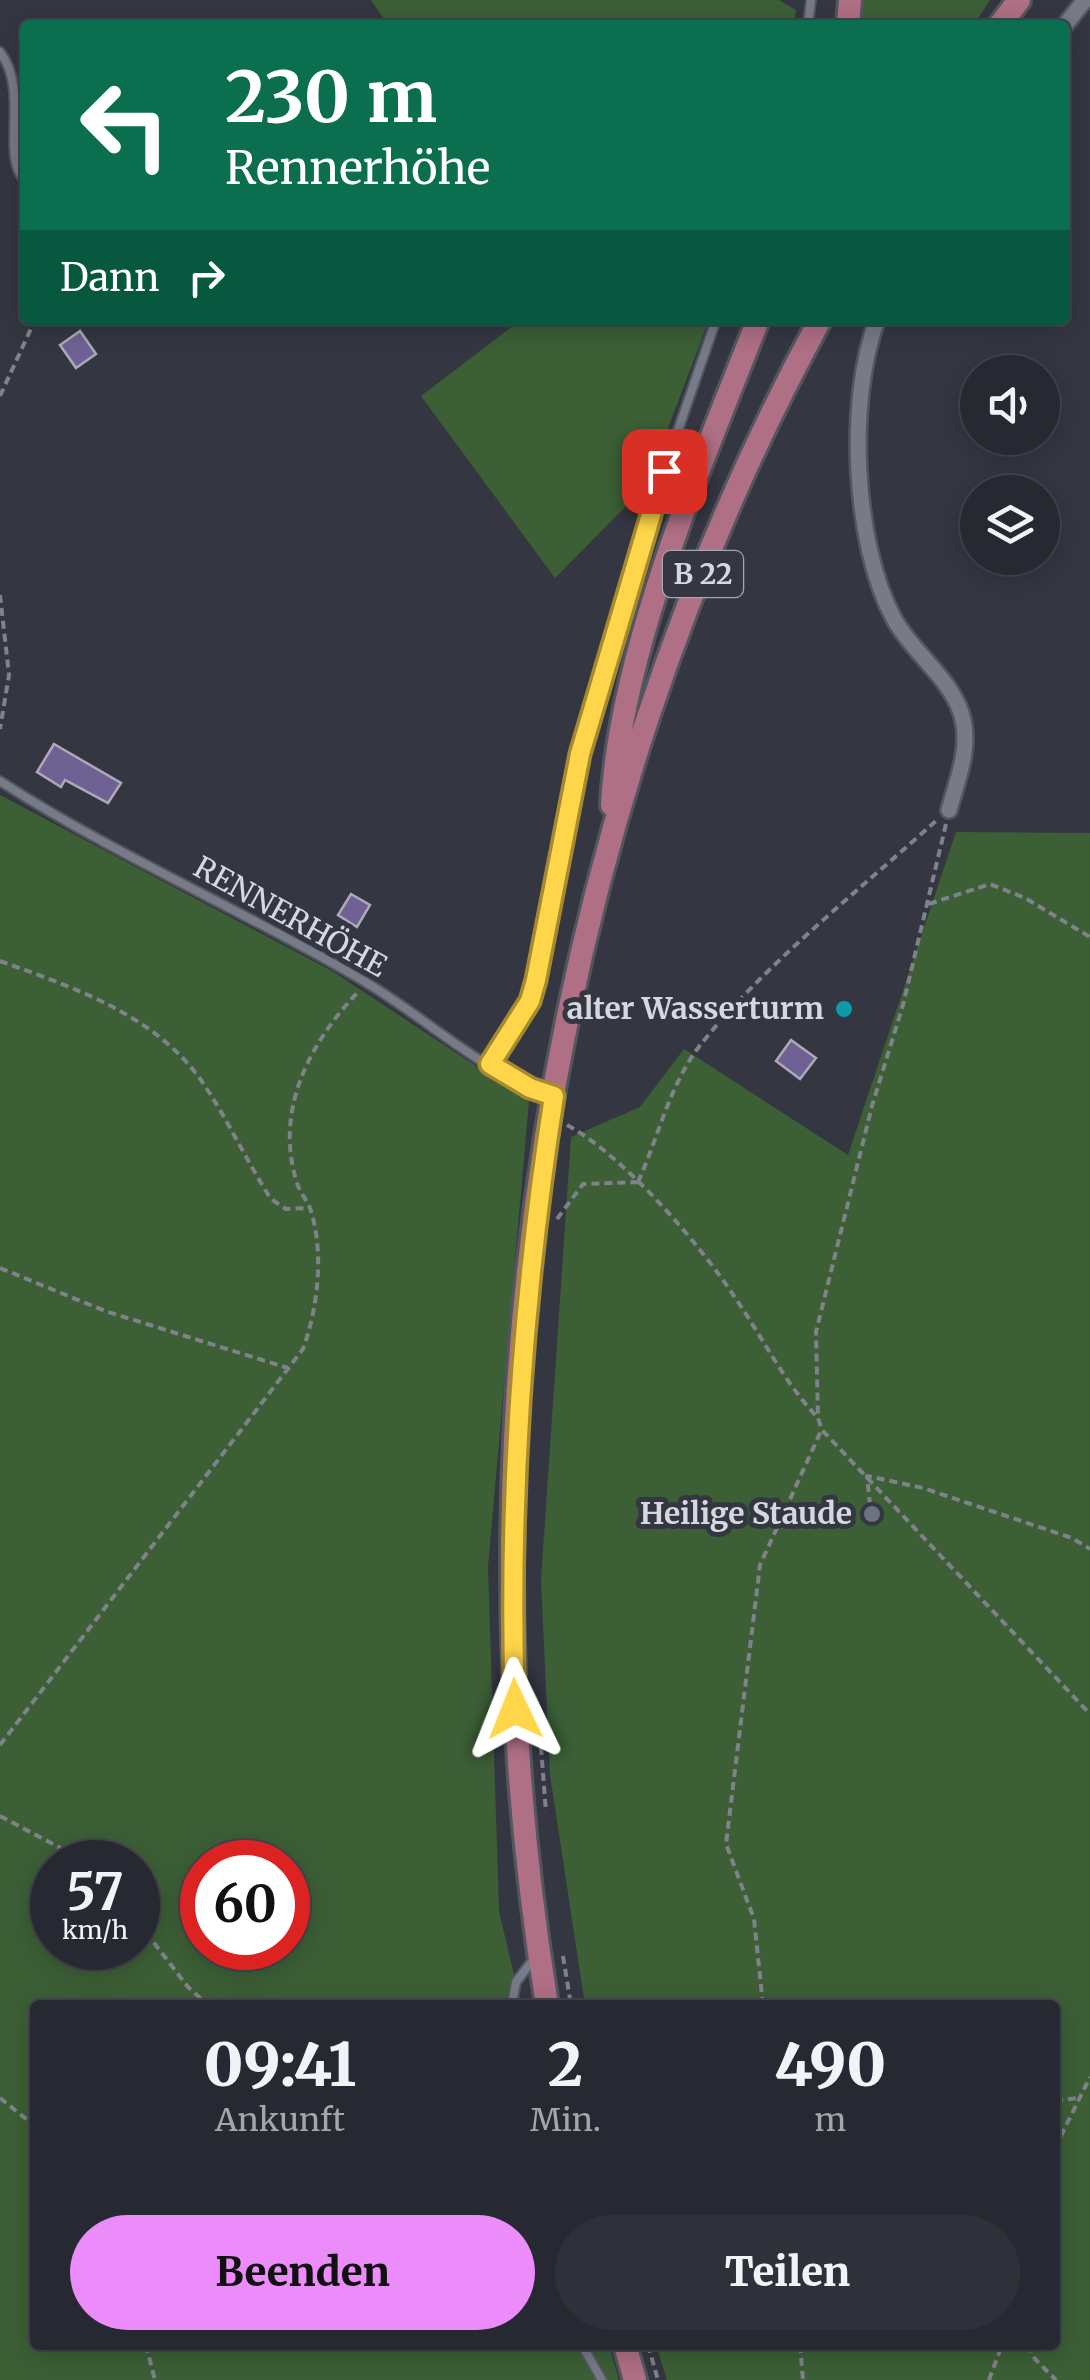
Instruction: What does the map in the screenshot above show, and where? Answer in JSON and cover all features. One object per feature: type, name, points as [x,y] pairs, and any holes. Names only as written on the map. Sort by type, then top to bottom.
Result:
[{"type":"main road","points":[[1004,20],[1019,0]]},
{"type":"main road","points":[[610,838],[615,752],[631,682],[718,421],[756,325]]},
{"type":"main road","name":"B 22","points":[[547,2000],[550,1950],[518,1779],[512,1565],[514,1446],[522,1337],[553,1107],[580,960],[610,838],[669,662],[744,472],[818,325]]},
{"type":"main road","points":[[626,2350],[635,2380]]},
{"type":"street","points":[[1069,20],[1084,0]]},
{"type":"street","points":[[875,325],[864,353],[858,388],[861,495],[880,585],[893,617],[956,700],[964,719],[966,747],[949,810]]},
{"type":"lane","points":[[0,52],[11,66],[16,84],[13,151],[15,168],[20,174]]},
{"type":"lane","points":[[490,1064],[530,1001],[542,959],[552,887],[580,754],[602,668],[640,542],[714,325]]},
{"type":"lane","name":"RENNERHÖHE","points":[[0,781],[56,817],[367,982],[553,1107]]},
{"type":"lane","points":[[513,2000],[516,1982],[550,1950]]},
{"type":"lane","points":[[585,2350],[602,2380]]},
{"type":"path","points":[[0,396],[34,325]]},
{"type":"path","points":[[0,594],[8,641],[0,728]]},
{"type":"path","points":[[0,686],[6,693]]},
{"type":"path","points":[[949,810],[816,1332],[818,1418],[822,1430],[1090,1714]]},
{"type":"path","points":[[638,1182],[678,1084],[698,1049],[789,955],[949,810]]},
{"type":"path","points":[[928,904],[990,884],[1025,898],[1090,937]]},
{"type":"path","points":[[0,961],[120,1009],[177,1052],[205,1086],[271,1198],[286,1209],[310,1208]]},
{"type":"path","points":[[0,1745],[100,1609],[290,1369],[312,1325],[317,1274],[310,1208],[297,1184],[294,1099],[303,1065],[330,1022],[367,982]]},
{"type":"path","points":[[553,1107],[614,1155],[734,1294],[790,1388],[818,1418]]},
{"type":"path","points":[[554,1224],[583,1184],[638,1182]]},
{"type":"path","points":[[0,1268],[105,1312],[290,1369]]},
{"type":"path","points":[[762,2000],[754,1919],[726,1844],[727,1828],[760,1565],[822,1430]]},
{"type":"path","points":[[867,1476],[870,1505]]},
{"type":"path","points":[[867,1476],[923,1488],[1072,1538],[1090,1549]]},
{"type":"path","points":[[540,1737],[546,1813]]},
{"type":"path","points":[[0,1816],[46,1840]]},
{"type":"path","points":[[550,1950],[570,2000]]},
{"type":"path","points":[[160,1951],[202,2000]]},
{"type":"path","points":[[1060,2137],[1090,2077]]},
{"type":"path","points":[[0,2098],[30,2122]]},
{"type":"path","points":[[1060,2100],[1077,2098]]},
{"type":"path","points":[[147,2350],[155,2380]]},
{"type":"path","points":[[649,2350],[658,2380]]},
{"type":"path","points":[[800,2350],[803,2380]]},
{"type":"path","points":[[989,2380],[1000,2350]]},
{"type":"path","points":[[1030,2350],[1056,2380]]},
{"type":"green space","points":[[371,0],[779,0],[796,10],[795,20],[385,20]]},
{"type":"green space","points":[[858,0],[990,0],[977,20],[856,20]]},
{"type":"green space","points":[[514,325],[707,325],[646,486],[555,578],[421,396]]},
{"type":"green space","points":[[0,795],[332,971],[529,1101],[488,1567],[499,1911],[520,2000],[30,2000],[30,2350],[610,2350],[619,2380],[0,2380]]},
{"type":"green space","points":[[956,832],[1090,833],[1090,2380],[667,2380],[658,2350],[1060,2350],[1060,2000],[584,2000],[550,1775],[541,1580],[571,1137],[640,1107],[684,1049],[848,1155]]},
{"type":"building","points":[[80,331],[96,354],[76,368],[60,345]]},
{"type":"building","points":[[54,744],[121,783],[108,803],[65,780],[61,787],[37,772]]},
{"type":"building","points":[[351,894],[370,905],[357,927],[338,915]]},
{"type":"building","points":[[791,1040],[816,1058],[800,1079],[776,1061]]},
{"type":"place","name":"alter Wasserturm","points":[[844,1009]]},
{"type":"place","name":"Heilige Staude","points":[[872,1514]]},
{"type":"route","points":[[515,1709],[511,1605],[514,1446],[522,1337],[554,1096],[530,1088],[490,1064],[530,1001],[542,959],[552,887],[580,754],[634,558],[664,471]]}]
